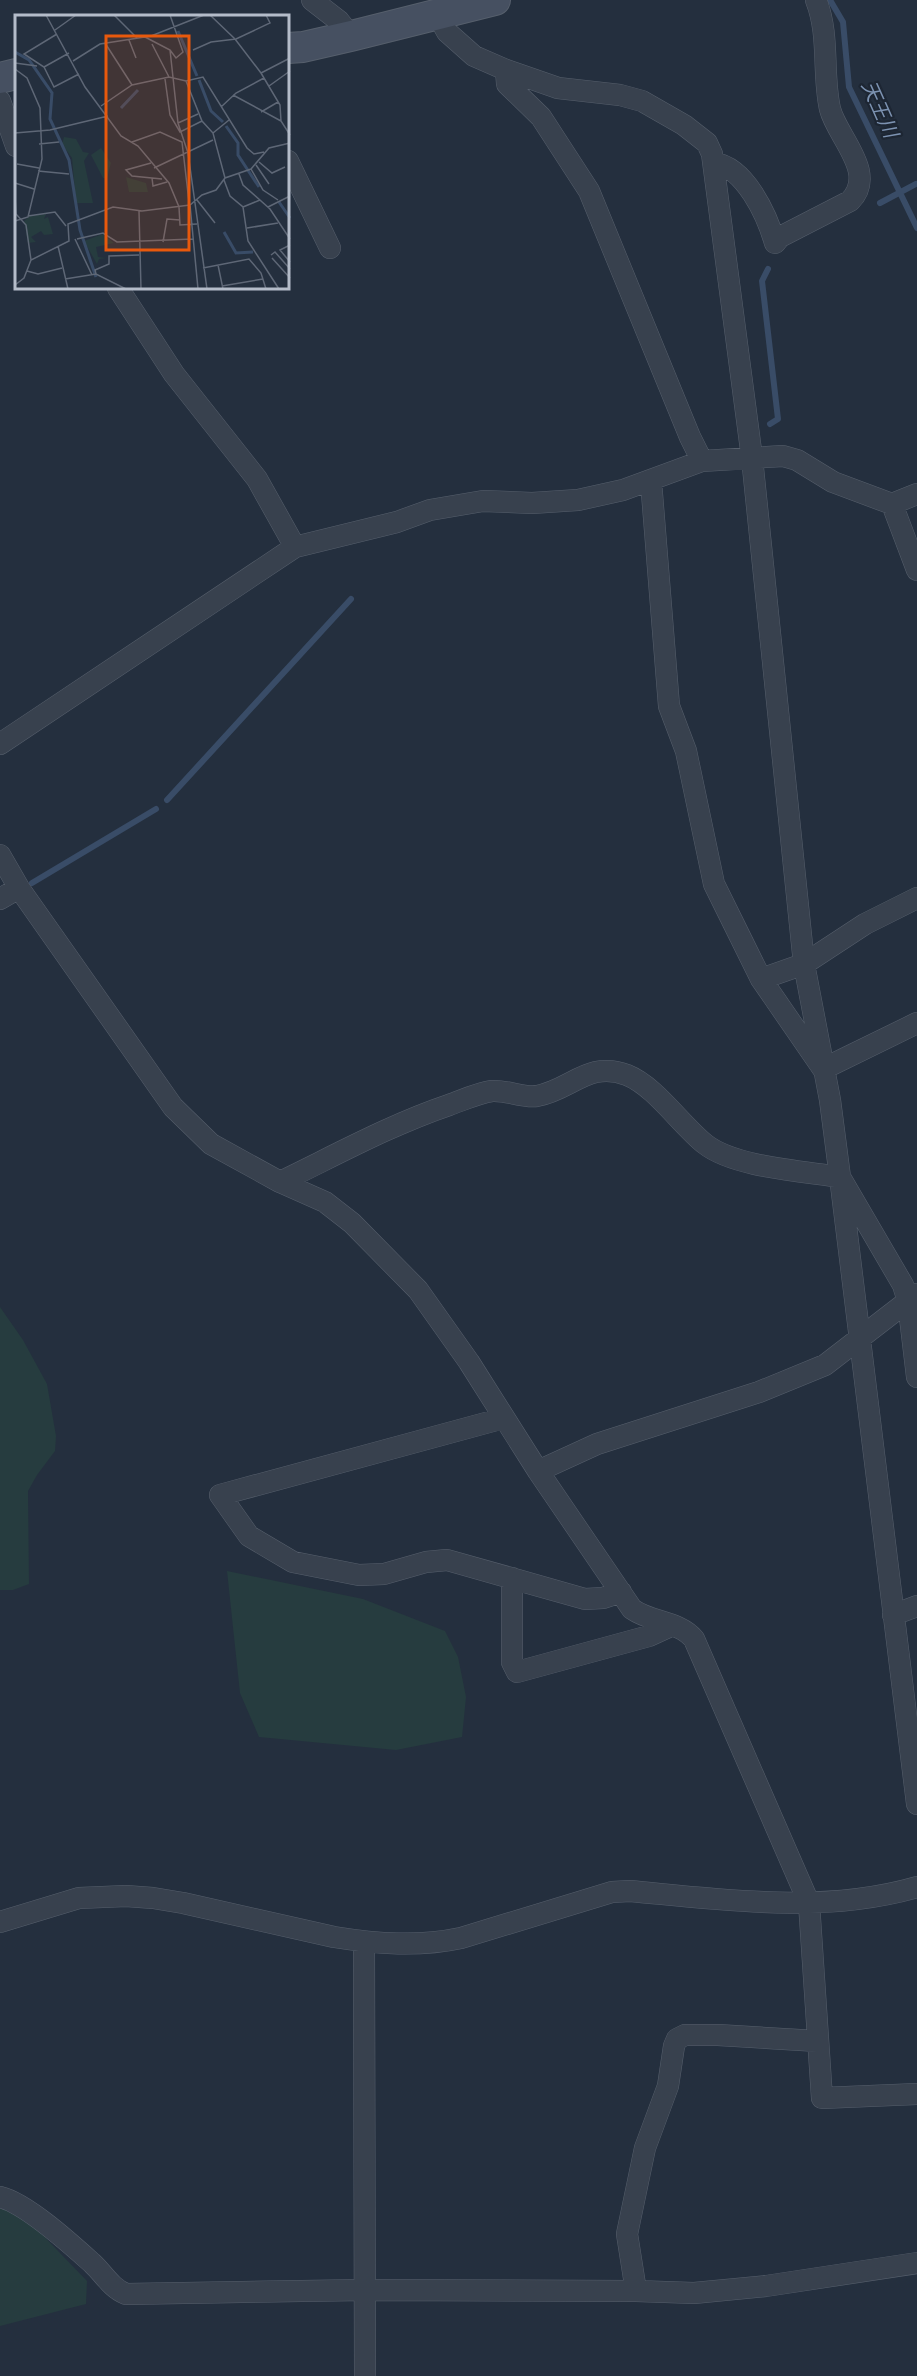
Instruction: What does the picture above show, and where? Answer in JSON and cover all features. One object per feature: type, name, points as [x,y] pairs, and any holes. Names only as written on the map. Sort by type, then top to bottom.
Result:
[{"type":"street","points":[[312,0],[339,21],[351,36]]},
{"type":"street","points":[[290,48],[351,36],[495,0]]},
{"type":"street","points":[[714,163],[725,164],[740,176],[764,214],[775,243],[780,237],[850,201],[855,196],[861,174],[831,110],[823,18],[816,0]]},
{"type":"street","points":[[438,14],[447,32],[474,56],[558,88],[642,101],[684,124],[707,143],[712,154],[752,458],[804,964],[840,1177],[917,1804]]},
{"type":"street","points":[[506,70],[507,84],[541,117],[589,191],[690,437],[702,461]]},
{"type":"street","points":[[0,78],[15,74]]},
{"type":"street","points":[[0,101],[15,143]]},
{"type":"street","points":[[290,165],[330,248]]},
{"type":"street","points":[[118,290],[174,374],[257,479],[295,547]]},
{"type":"street","points":[[0,744],[295,547],[397,522],[430,510],[466,502],[532,503],[578,500],[651,481],[702,461],[783,456],[797,460],[833,482],[892,504],[917,494]]},
{"type":"street","points":[[651,481],[669,706],[686,751],[714,884],[761,979],[823,1069]]},
{"type":"street","points":[[892,504],[917,570]]},
{"type":"street","points":[[0,855],[19,888],[173,1107],[211,1144],[280,1182],[325,1202],[352,1223],[418,1290],[632,1610],[644,1617],[682,1628],[694,1639],[809,1903],[822,2098],[917,2094]]},
{"type":"street","points":[[0,899],[19,888]]},
{"type":"street","points":[[761,979],[804,964],[865,924],[917,898]]},
{"type":"street","points":[[823,1069],[917,1023]]},
{"type":"street","points":[[280,1182],[393,1126],[494,1091],[536,1096],[589,1072],[601,1071],[628,1075],[641,1083],[704,1144],[728,1157],[840,1177],[903,1285],[912,1296],[917,1377]]},
{"type":"street","points":[[538,1471],[597,1444],[759,1392],[825,1365],[912,1296]]},
{"type":"street","points":[[504,1418],[220,1495],[249,1536],[293,1562],[359,1575],[384,1574],[426,1562],[447,1560],[585,1599],[603,1598],[621,1592]]},
{"type":"street","points":[[512,1578],[512,1662],[517,1672],[649,1636],[673,1625]]},
{"type":"street","points":[[893,1615],[917,1606]]},
{"type":"street","points":[[0,1922],[79,1898],[153,1898],[364,1942],[405,1944],[441,1942],[461,1938],[612,1892],[630,1891],[750,1903],[809,1903],[871,1897],[917,1887]]},
{"type":"street","points":[[364,1942],[365,2376]]},
{"type":"street","points":[[636,2291],[627,2234],[645,2148],[668,2086],[677,2039],[685,2036],[718,2035],[817,2041]]},
{"type":"street","points":[[0,2197],[24,2208],[93,2264],[117,2290],[126,2294],[365,2290],[694,2293],[766,2286],[917,2263]]},
{"type":"green space","points":[[0,1307],[23,1340],[47,1384],[56,1436],[55,1451],[28,1491],[29,1584],[13,1590],[0,1590]]},
{"type":"green space","points":[[227,1571],[363,1599],[445,1631],[458,1657],[466,1697],[462,1737],[396,1750],[259,1737],[240,1693]]},
{"type":"green space","points":[[0,2205],[32,2224],[87,2281],[86,2304],[0,2326]]},
{"type":"waterway","name":"天王川","points":[[830,0],[843,22],[849,87],[917,228]]},
{"type":"waterway","name":"天王川","points":[[880,203],[916,184]]},
{"type":"waterway","points":[[768,269],[762,281],[778,419],[770,424]]},
{"type":"waterway","points":[[167,800],[351,599]]},
{"type":"waterway","points":[[32,883],[156,809]]}]
